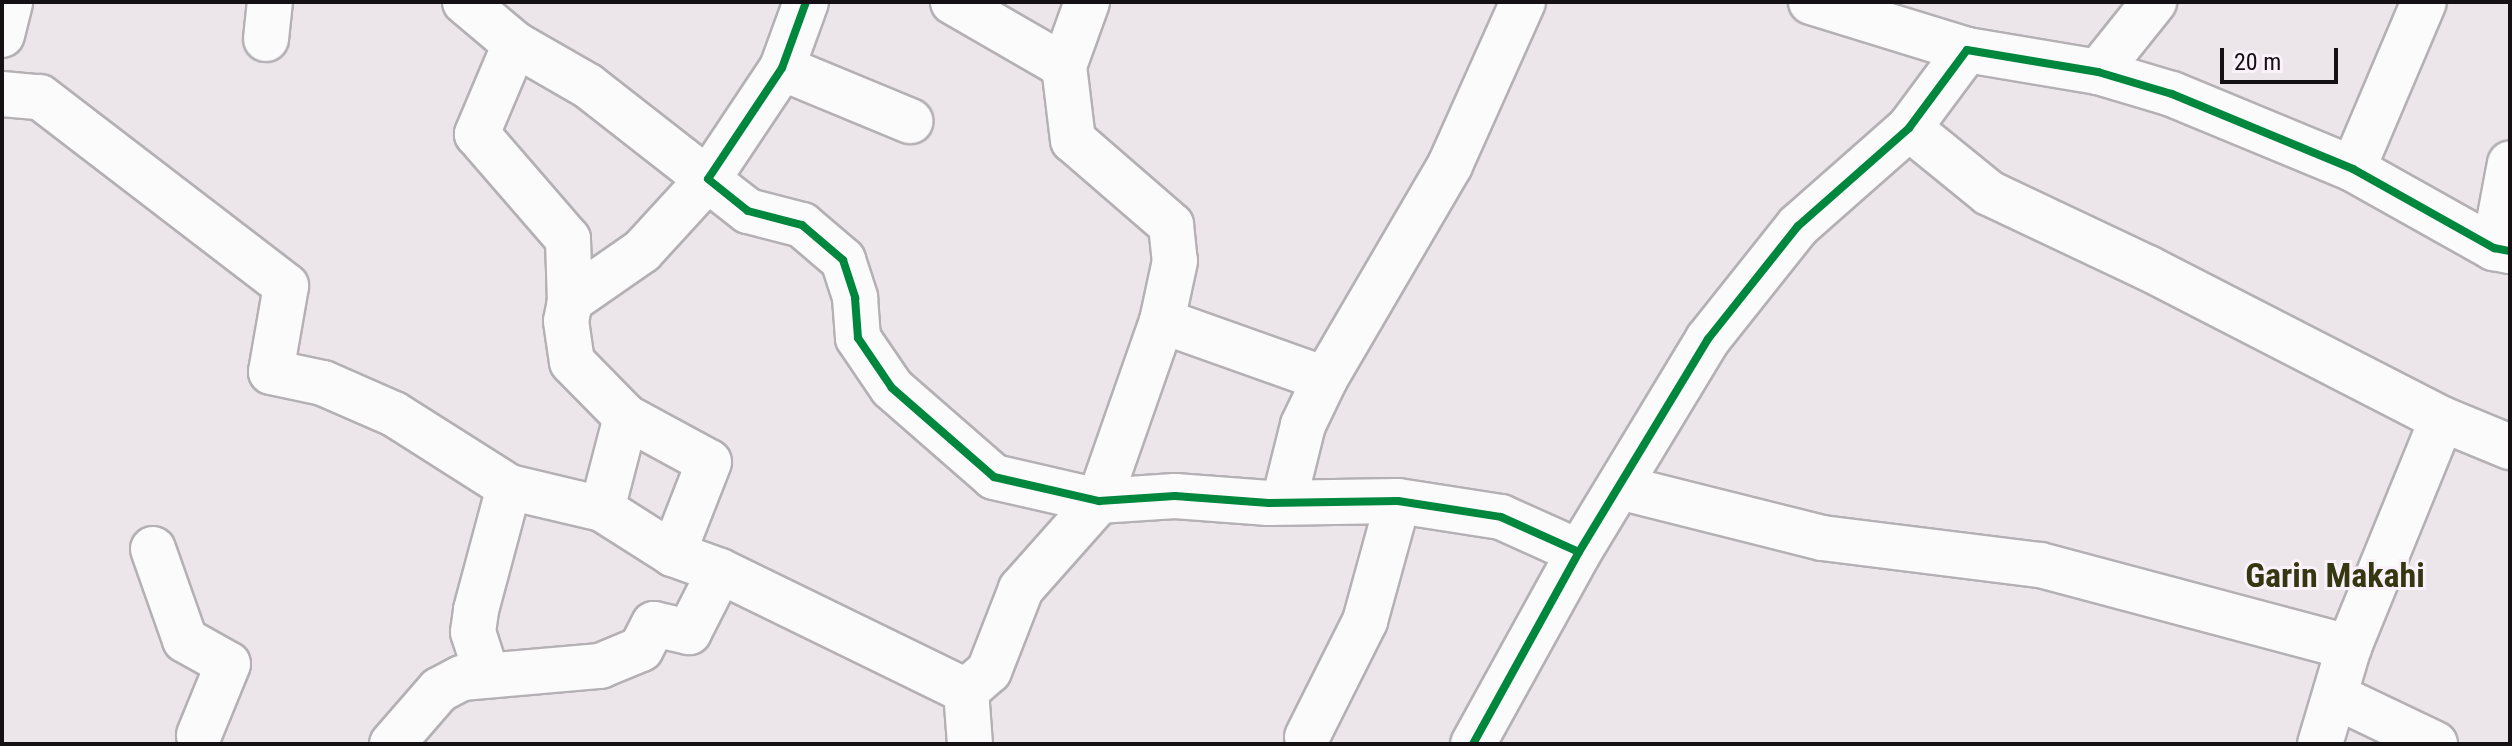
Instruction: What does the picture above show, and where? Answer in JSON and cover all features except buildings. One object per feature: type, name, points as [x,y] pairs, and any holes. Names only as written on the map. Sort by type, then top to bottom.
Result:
[{"type":"street","points":[[2,35],[10,2]]},
{"type":"street","points":[[465,2],[515,44],[588,86],[748,211],[802,225],[843,260],[855,298],[858,338],[892,388],[994,477],[1099,501],[1175,496],[1284,501],[1398,501],[1501,517],[1579,552]]},
{"type":"street","points":[[570,301],[642,251],[708,179],[782,68],[806,2]]},
{"type":"street","points":[[953,2],[1064,66]]},
{"type":"street","points":[[966,691],[989,671],[1021,589],[1099,501],[1162,321],[1175,261],[1171,225],[1073,140],[1064,66],[1087,2]]},
{"type":"street","points":[[1284,501],[1303,425],[1325,379],[1450,165],[1523,2]]},
{"type":"street","points":[[1811,2],[1967,50],[2098,72],[2172,94],[2353,169],[2502,250],[2510,163]]},
{"type":"street","points":[[2098,72],[2154,2]]},
{"type":"street","points":[[2353,169],[2424,2]]},
{"type":"street","points":[[515,44],[477,134],[568,239],[570,301],[566,321],[572,362],[626,417],[709,462],[673,554]]},
{"type":"street","points":[[1473,744],[1579,552],[1708,339],[1798,226],[1909,128],[1967,50]]},
{"type":"street","points":[[782,68],[910,121]]},
{"type":"street","points":[[2,94],[40,97],[286,286],[271,372],[323,383],[394,414],[509,487],[602,509],[673,554],[720,571],[966,691]]},
{"type":"street","points":[[1909,128],[1989,193],[2148,268],[2442,419],[2510,447]]},
{"type":"street","points":[[1162,321],[1325,379]]},
{"type":"street","points":[[602,509],[626,417]]},
{"type":"street","points":[[2320,744],[2349,647],[2442,419]]},
{"type":"street","points":[[487,675],[473,632],[509,487]]},
{"type":"street","points":[[1619,487],[1822,538],[2040,565],[2349,647]]},
{"type":"street","points":[[1307,737],[1365,621],[1398,501]]},
{"type":"street","points":[[153,549],[185,640],[228,664],[204,741]]},
{"type":"street","points":[[392,744],[439,690],[462,678],[600,666],[641,649],[654,624],[689,632],[720,571]]},
{"type":"street","points":[[966,691],[970,744]]},
{"type":"street","points":[[2335,696],[2435,744]]},
{"type":"cycle path","points":[[806,2],[782,68],[708,179],[748,211],[802,225],[843,260],[855,298],[858,338],[892,388],[994,477],[1099,501],[1175,496],[1269,503],[1398,501],[1501,517],[1579,552]]},
{"type":"cycle path","points":[[1473,744],[1579,552],[1708,339],[1798,226],[1909,128],[1967,50],[2098,72],[2172,94],[2353,169],[2494,248],[2510,251]]},
{"type":"district","name":"Garin Makahi","points":[[2335,576]]}]
